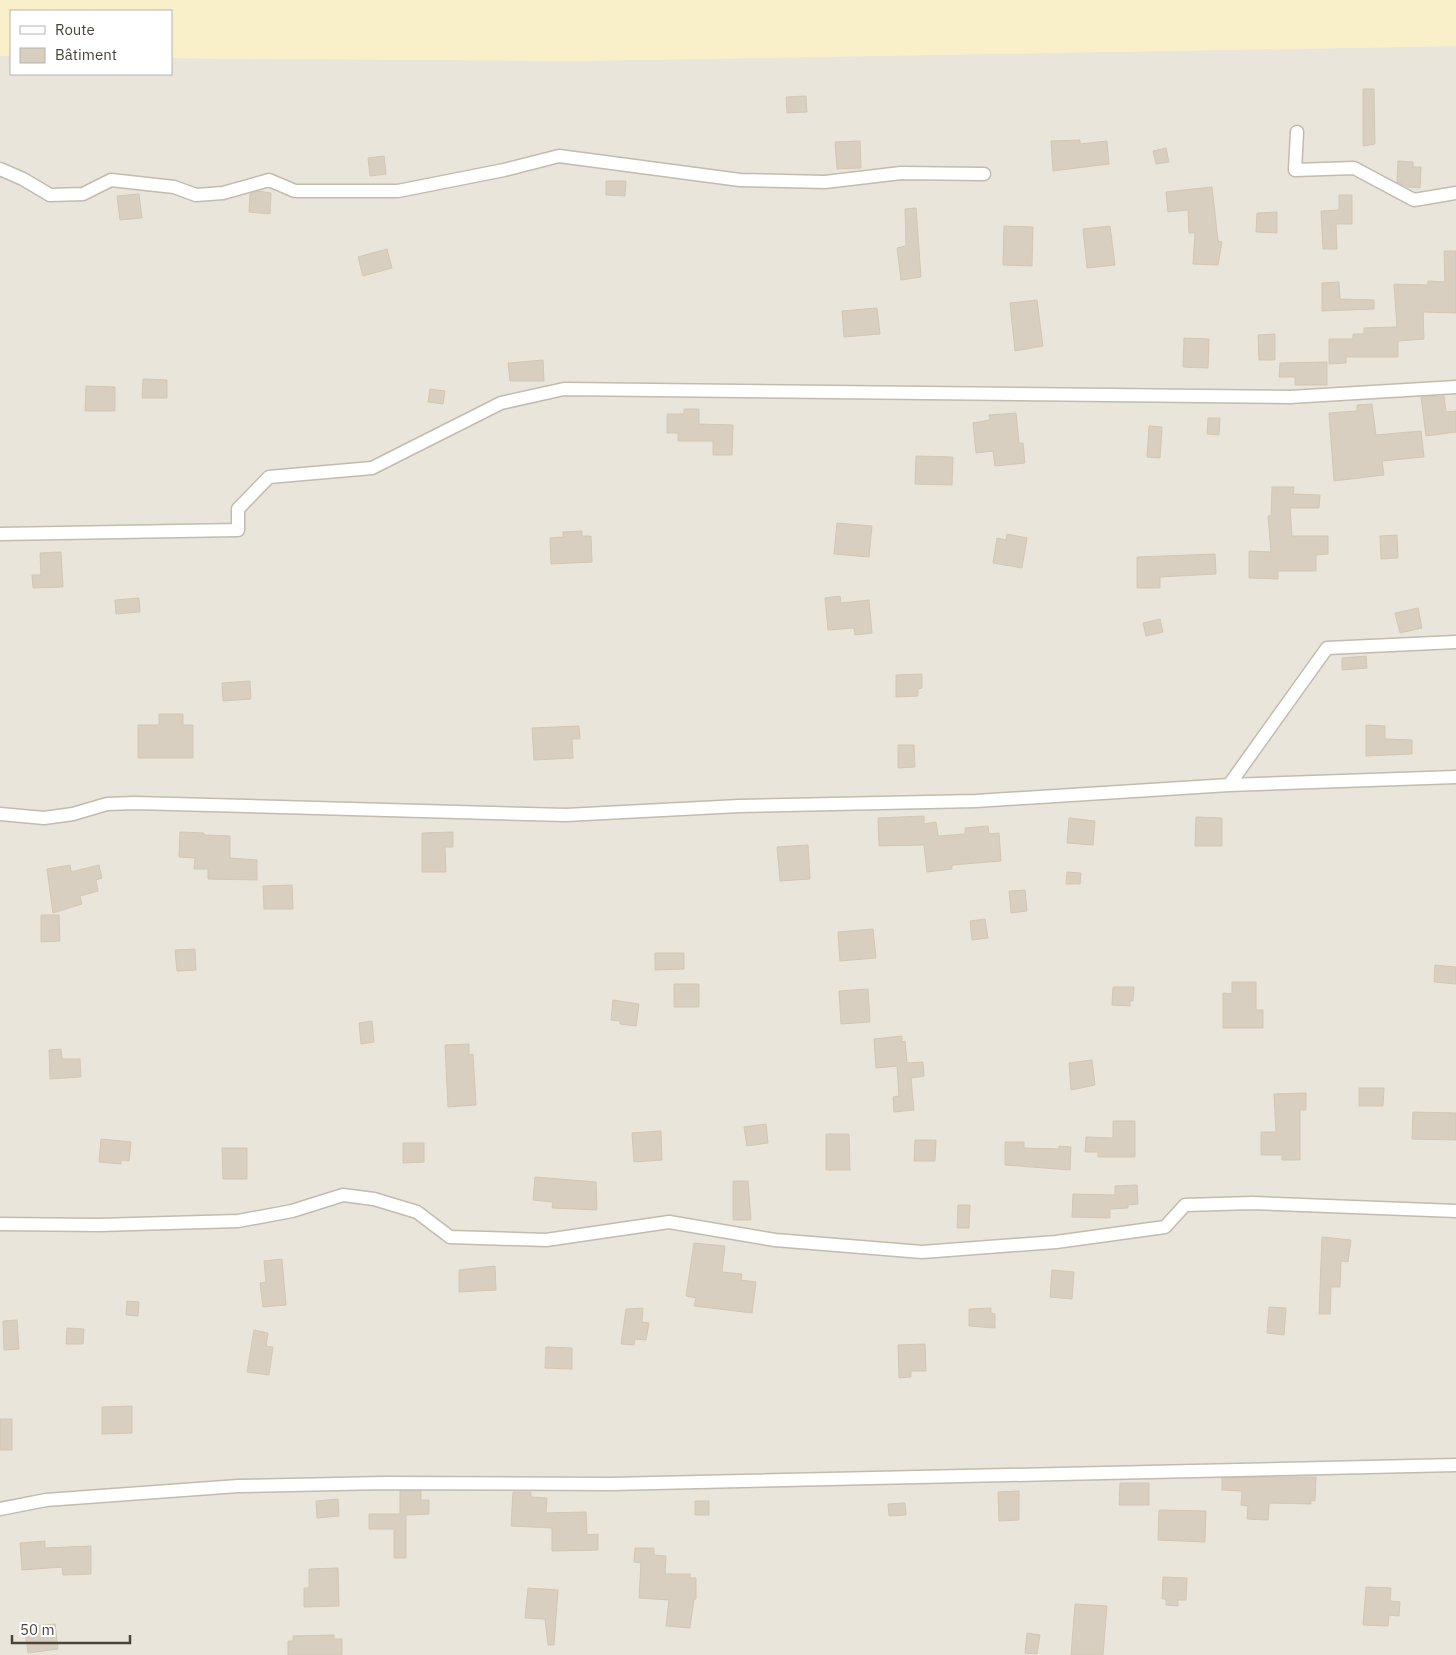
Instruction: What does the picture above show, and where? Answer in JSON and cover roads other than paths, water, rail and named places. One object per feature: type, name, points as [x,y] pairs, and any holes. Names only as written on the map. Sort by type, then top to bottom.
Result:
[{"type":"street","points":[[1296,132],[1295,170],[1354,168],[1414,200],[1456,194]]},
{"type":"street","points":[[0,169],[23,179],[50,195],[82,194],[111,180],[174,187],[196,195],[223,194],[269,180],[295,190],[398,192],[504,170],[559,156],[740,180],[825,182],[901,173],[984,174]]},
{"type":"street","points":[[0,534],[238,530],[238,509],[269,477],[372,468],[501,404],[564,389],[1290,396],[1456,387]]},
{"type":"street","points":[[1229,786],[1327,648],[1456,642]]},
{"type":"street","points":[[0,814],[44,818],[73,814],[107,804],[135,803],[566,815],[739,806],[976,801],[1229,786],[1456,776]]},
{"type":"street","points":[[0,1224],[99,1225],[238,1221],[292,1211],[343,1195],[374,1199],[418,1212],[450,1238],[546,1240],[669,1222],[775,1240],[922,1252],[1056,1242],[1165,1227],[1185,1205],[1253,1203],[1456,1211]]},
{"type":"street","points":[[0,1509],[46,1500],[238,1486],[621,1484],[1456,1465]]}]
